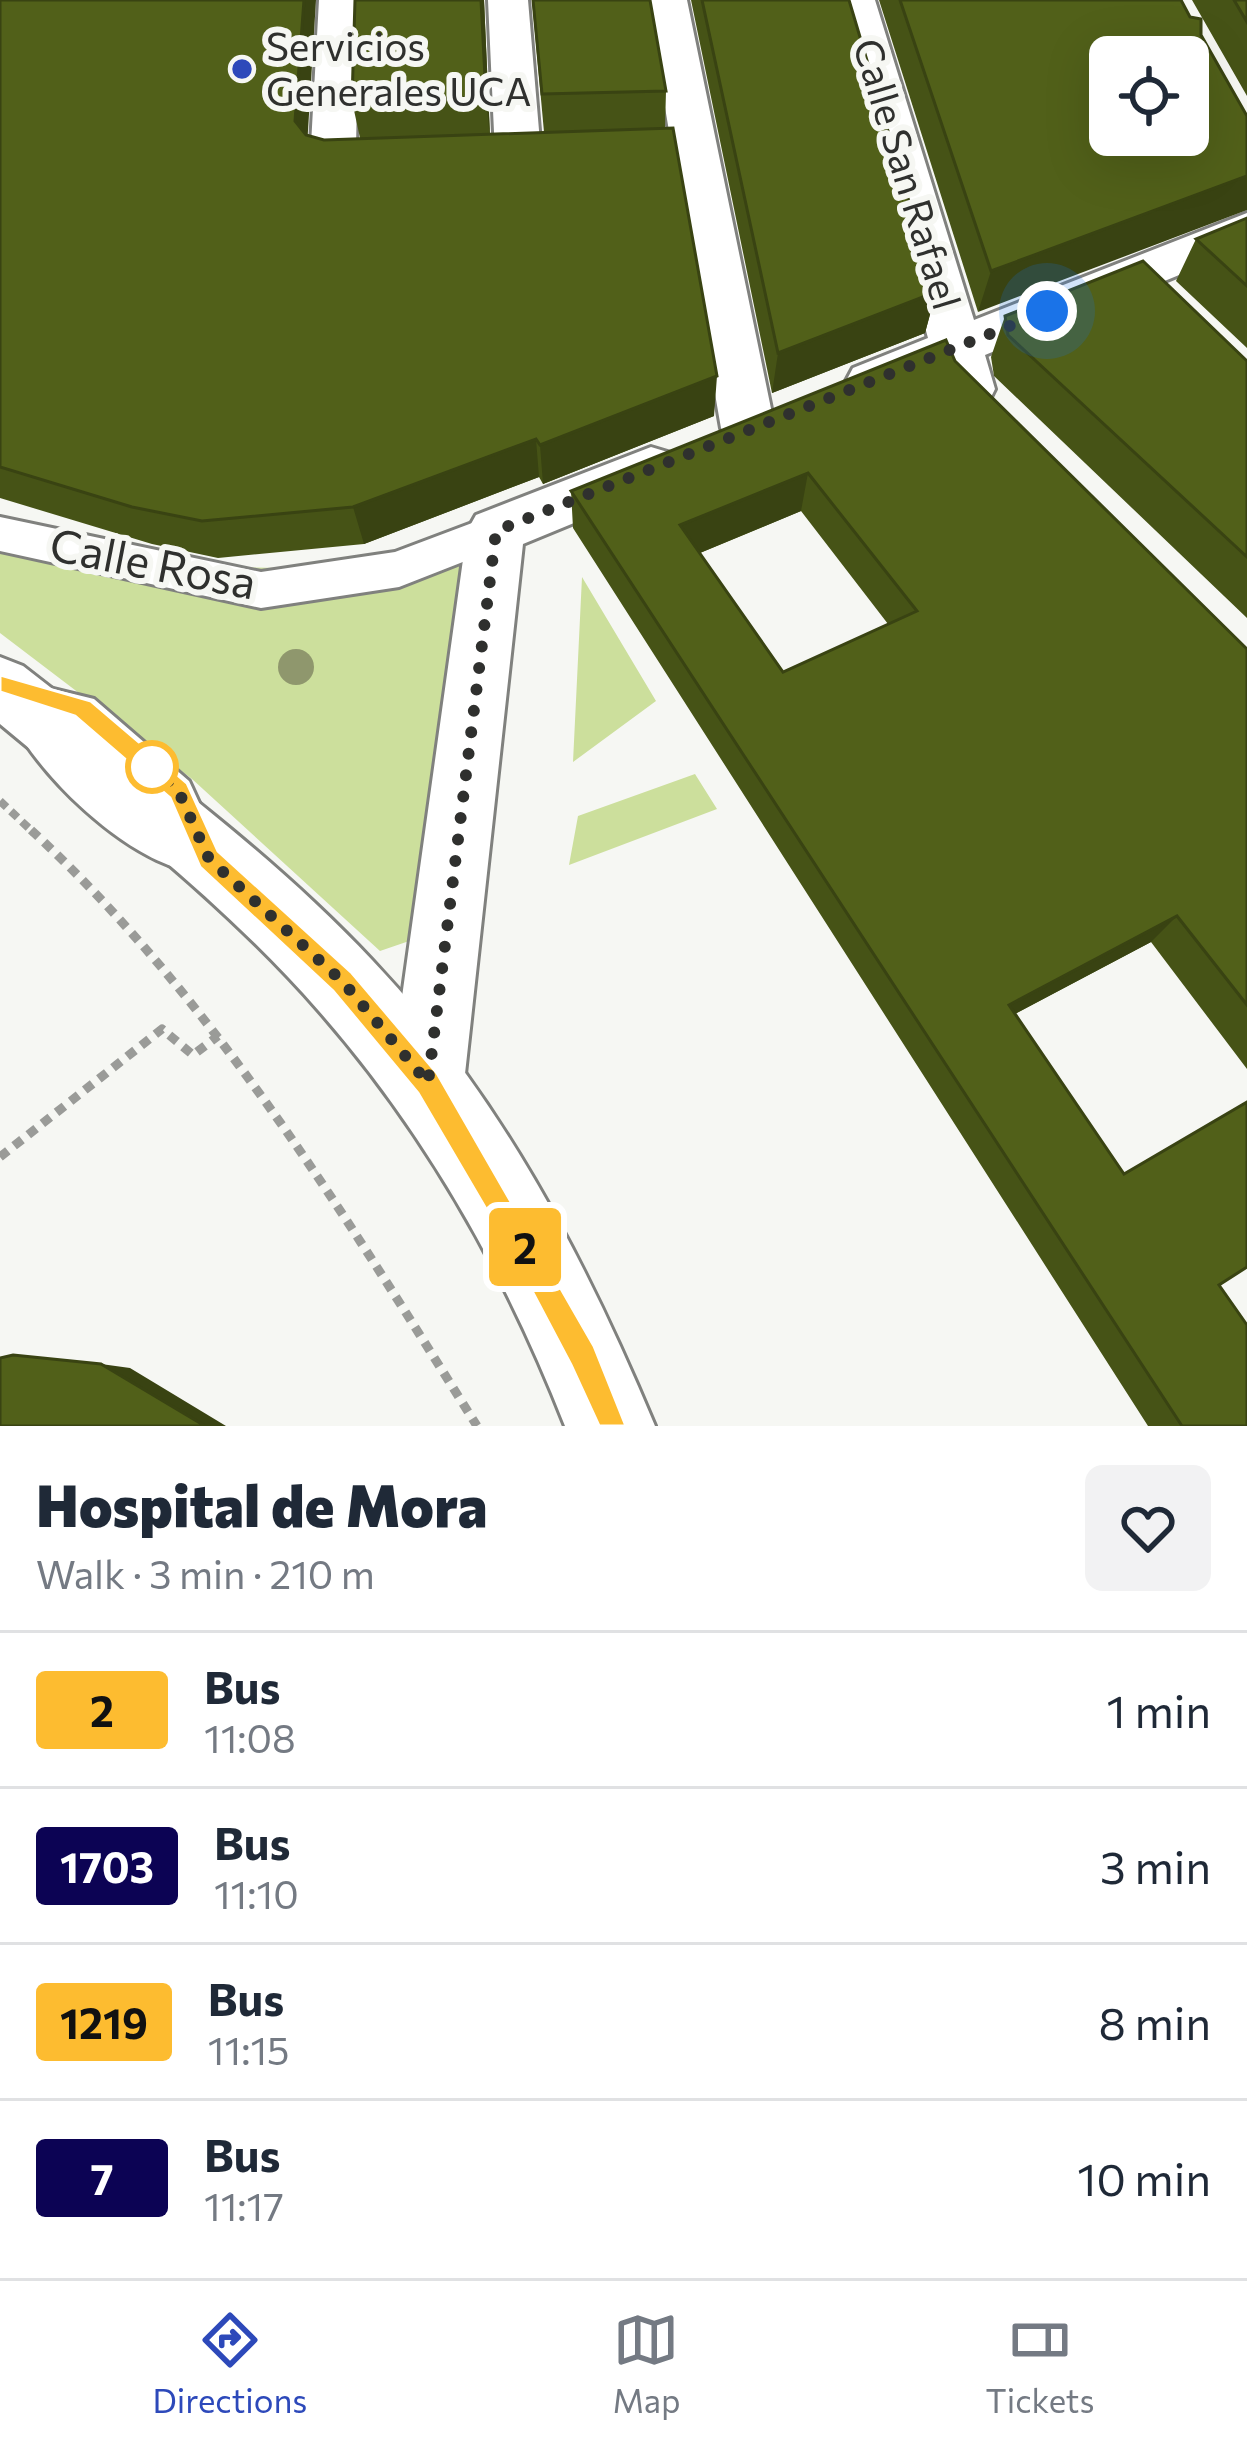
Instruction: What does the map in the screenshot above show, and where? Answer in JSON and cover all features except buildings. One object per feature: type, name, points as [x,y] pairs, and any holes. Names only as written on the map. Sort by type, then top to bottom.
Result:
[{"type":"street","points":[[339,0],[333,163],[695,151]]},
{"type":"street","points":[[508,0],[518,154]]},
{"type":"street","points":[[667,0],[695,151],[790,412]]},
{"type":"street","name":"Calle San Rafael","points":[[855,0],[959,348],[965,385],[998,418]]},
{"type":"street","name":"Calle Rosa","points":[[0,534],[261,590],[399,569],[959,348],[1150,291],[1247,229]]},
{"type":"street","points":[[428,1083],[496,531]]},
{"type":"street","points":[[4,688],[209,859],[343,982],[428,1083],[584,1357],[610,1426]]},
{"type":"path","points":[[0,801],[76,865],[218,1036],[303,1151],[477,1426]]},
{"type":"path","points":[[0,1157],[162,1028],[193,1054],[218,1036]]},
{"type":"green space","points":[[486,543],[415,939],[380,951],[192,779],[0,633],[0,546],[96,565],[285,568]]},
{"type":"green space","points":[[582,577],[656,701],[573,762]]},
{"type":"green space","points":[[695,774],[717,809],[569,865],[578,816]]},
{"type":"bus line","name":"2","points":[[0,685],[8,691],[55,698],[82,708],[178,790],[195,818],[209,859],[343,982],[428,1083],[584,1357],[610,1426]]},
{"type":"place","name":"Servicios Generales UCA","points":[[242,69]]},
{"type":"route","points":[[152,767],[178,790],[195,818],[209,859],[343,982],[428,1083],[496,531],[1047,311]]}]
